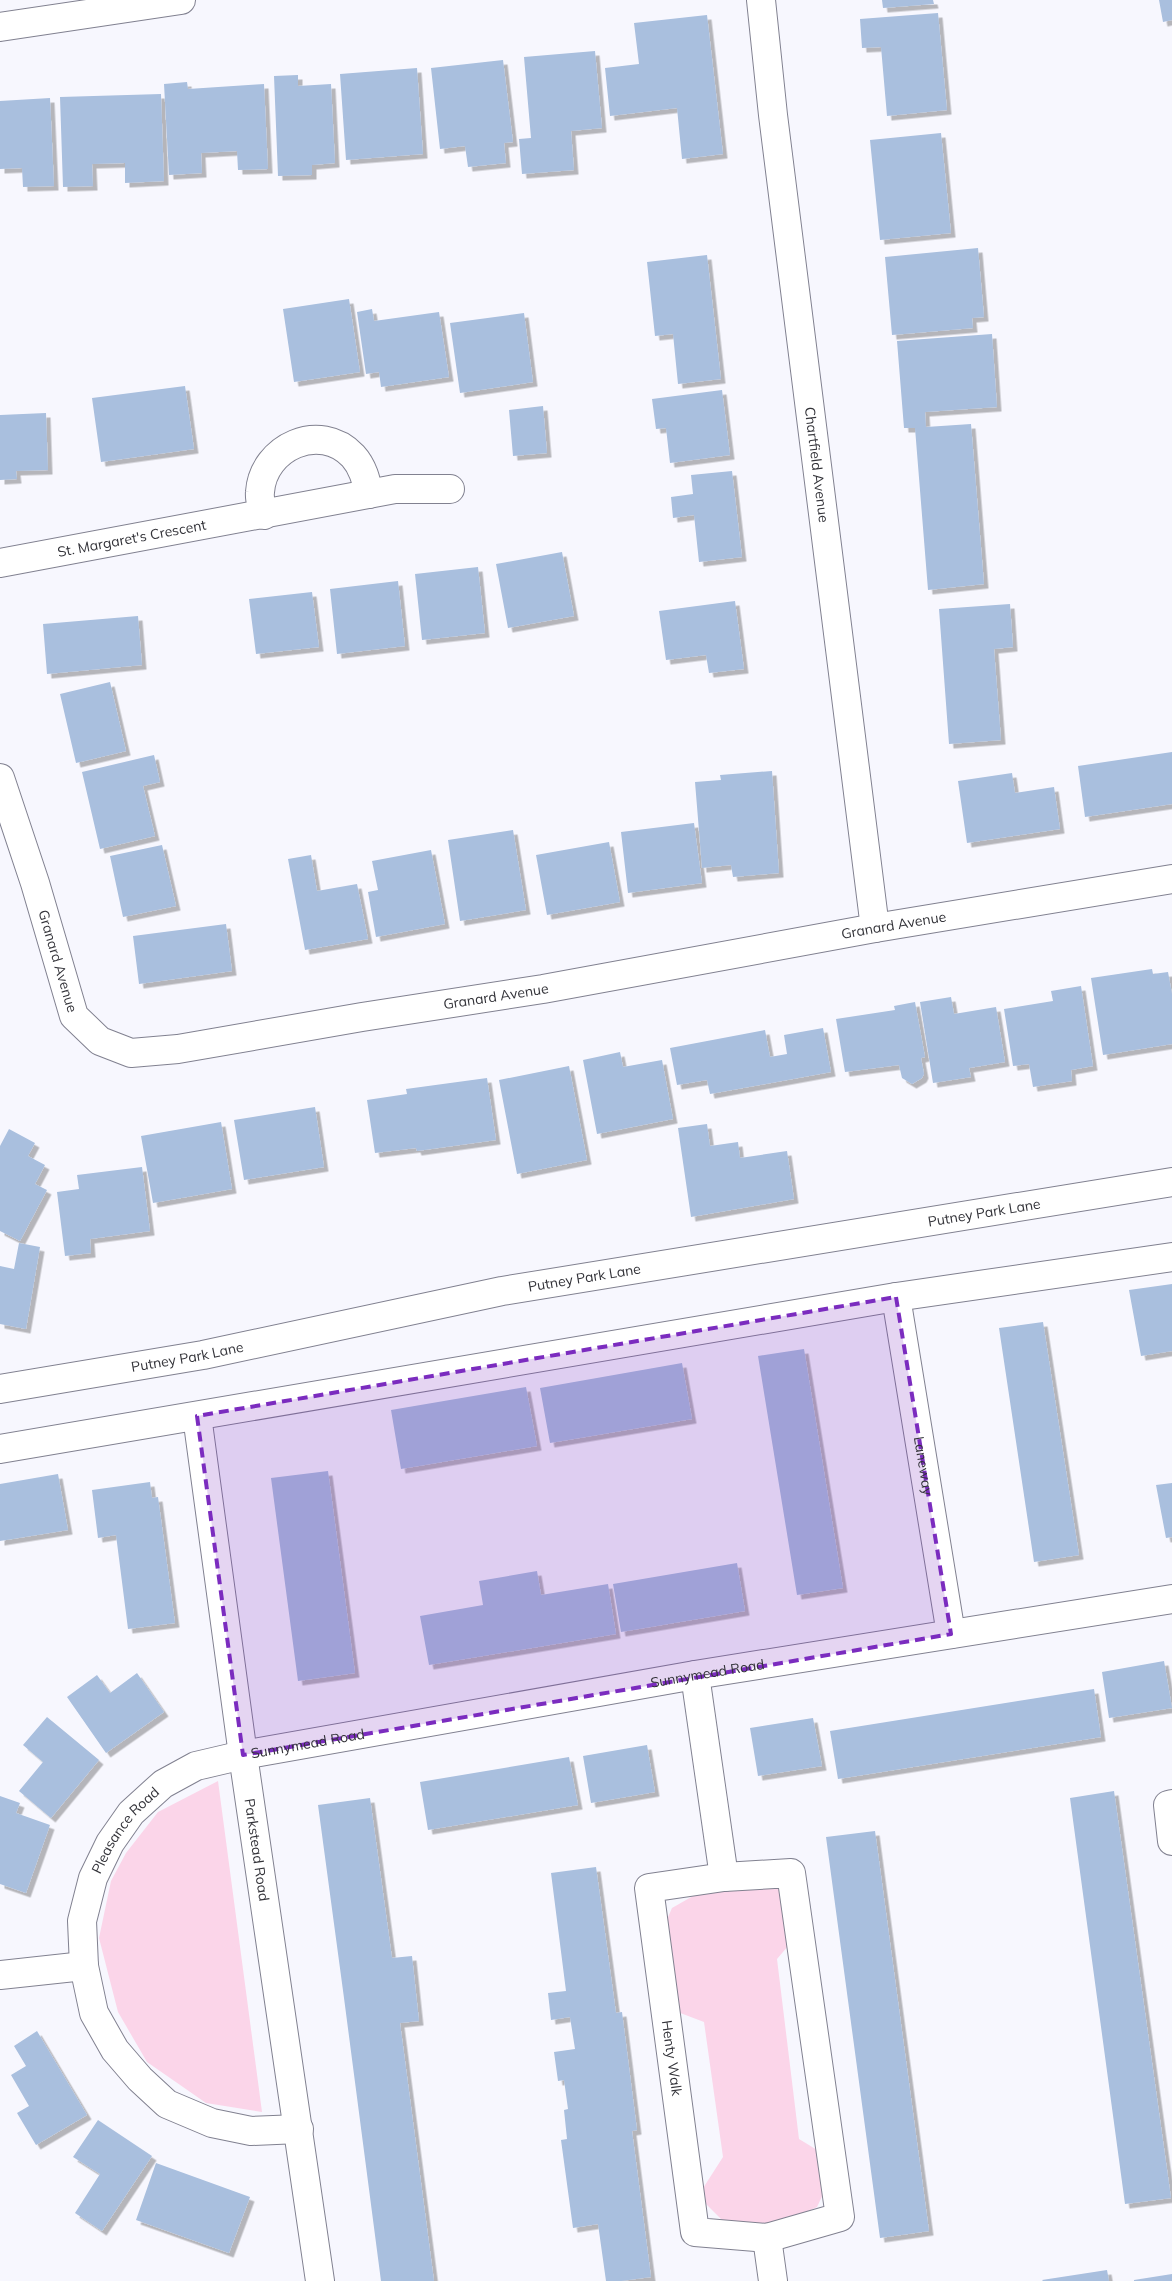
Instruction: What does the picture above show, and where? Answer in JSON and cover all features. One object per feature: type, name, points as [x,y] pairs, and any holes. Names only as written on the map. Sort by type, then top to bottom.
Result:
[{"type":"street","points":[[0,28],[181,0]]},
{"type":"street","name":"Chartfield Avenue","points":[[761,0],[777,145],[875,928]]},
{"type":"street","points":[[264,515],[259,493],[264,472],[276,455],[293,443],[314,439],[335,443],[353,456],[364,473],[369,494]]},
{"type":"street","name":"St. Margaret's Crescent","points":[[0,563],[369,494],[411,488],[450,489]]},
{"type":"street","name":"Granard Avenue","points":[[0,778],[35,884],[74,1016],[100,1041],[131,1053],[178,1049],[362,1017],[543,989],[875,928],[1172,879]]},
{"type":"street","name":"Putney Park Lane","points":[[0,1389],[203,1354],[502,1291],[1172,1182]]},
{"type":"street","points":[[0,1449],[896,1297],[1172,1257]]},
{"type":"street","name":"Laneway","points":[[896,1297],[951,1634]]},
{"type":"street","name":"Parkstead Road","points":[[197,1416],[243,1754],[320,2281]]},
{"type":"street","name":"Sunnymead Road","points":[[243,1754],[695,1675],[1172,1599]]},
{"type":"street","points":[[695,1675],[724,1876]]},
{"type":"street","name":"Pleasance Road","points":[[243,1754],[196,1766],[163,1784],[131,1813],[110,1843],[93,1878],[82,1922],[84,1966],[94,2013],[115,2050],[140,2079],[167,2104],[212,2123],[251,2131],[298,2129]]},
{"type":"street","points":[[1172,1804],[1168,1805],[1172,1841]]},
{"type":"street","name":"Henty Walk","points":[[792,1873],[840,2217],[767,2238],[695,2232],[649,1888],[724,1876],[792,1873]]},
{"type":"street","points":[[0,1975],[84,1966]]},
{"type":"street","points":[[767,2238],[773,2281]]},
{"type":"highlighted area","points":[[896,1297],[951,1634],[243,1755],[197,1416]]},
{"type":"shaded area","points":[[218,1781],[262,2112],[206,2103],[147,2062],[118,2012],[99,1938],[111,1881],[126,1853],[158,1812]]},
{"type":"shaded area","points":[[760,1884],[782,1890],[794,1939],[777,1959],[799,2139],[822,2153],[826,2188],[817,2207],[795,2217],[760,2226],[725,2223],[698,2196],[723,2157],[704,2022],[675,2011],[662,1931],[672,1908],[700,1892]]},
{"type":"building","points":[[882,0],[933,0],[934,4],[883,8]]},
{"type":"building","points":[[1159,0],[1172,0],[1172,20],[1163,22]]},
{"type":"building","points":[[938,13],[947,110],[887,116],[881,47],[862,48],[860,19]]},
{"type":"building","points":[[707,15],[723,154],[682,159],[677,108],[610,116],[605,68],[639,64],[634,23]]},
{"type":"building","points":[[595,51],[602,128],[571,131],[574,170],[522,174],[519,139],[531,138],[524,57]]},
{"type":"building","points":[[503,60],[513,142],[504,143],[506,163],[468,167],[465,146],[440,149],[431,68]]},
{"type":"building","points":[[417,68],[423,154],[346,160],[340,74]]},
{"type":"building","points":[[298,75],[298,86],[331,84],[335,163],[312,165],[312,175],[278,176],[274,76]]},
{"type":"building","points":[[187,82],[188,89],[264,84],[268,169],[238,170],[237,151],[201,153],[202,173],[169,175],[164,84]]},
{"type":"building","points":[[161,94],[164,181],[125,183],[125,163],[92,164],[93,186],[63,187],[60,97]]},
{"type":"building","points":[[50,98],[54,186],[23,187],[22,168],[0,169],[0,101]]},
{"type":"building","points":[[941,133],[951,233],[880,240],[870,140]]},
{"type":"building","points":[[978,248],[984,317],[972,318],[973,328],[892,335],[885,257]]},
{"type":"building","points":[[707,255],[721,379],[678,384],[673,334],[655,336],[647,262]]},
{"type":"building","points":[[349,299],[360,372],[294,382],[283,309]]},
{"type":"building","points":[[372,309],[374,321],[439,312],[449,377],[381,387],[379,372],[366,374],[357,312]]},
{"type":"building","points":[[524,313],[533,382],[460,393],[450,323]]},
{"type":"building","points":[[992,334],[997,407],[925,412],[926,427],[971,424],[984,584],[928,590],[915,428],[904,428],[897,341]]},
{"type":"building","points":[[185,386],[194,449],[101,462],[92,398]]},
{"type":"building","points":[[722,390],[730,455],[670,463],[666,428],[656,429],[652,399]]},
{"type":"building","points":[[543,406],[547,453],[513,456],[509,410]]},
{"type":"building","points":[[46,413],[48,470],[16,471],[17,479],[0,480],[0,415]]},
{"type":"building","points":[[732,471],[742,557],[699,562],[694,515],[673,518],[671,497],[693,494],[691,475]]},
{"type":"building","points":[[562,552],[574,616],[508,628],[496,564]]},
{"type":"building","points":[[478,567],[485,633],[422,640],[415,574]]},
{"type":"building","points":[[398,581],[405,646],[337,654],[330,589]]},
{"type":"building","points":[[312,592],[319,647],[256,654],[249,599]]},
{"type":"building","points":[[735,601],[744,669],[709,673],[706,655],[666,660],[659,611]]},
{"type":"building","points":[[1010,604],[1013,647],[994,649],[1001,740],[949,744],[939,609]]},
{"type":"building","points":[[138,616],[142,665],[47,674],[43,624]]},
{"type":"building","points":[[110,682],[126,751],[76,763],[60,694]]},
{"type":"building","points":[[1172,752],[1172,804],[1085,817],[1078,766]]},
{"type":"building","points":[[154,755],[160,782],[143,786],[155,836],[100,849],[82,772]]},
{"type":"building","points":[[772,771],[779,873],[733,877],[731,865],[702,868],[695,782],[721,780],[720,775]]},
{"type":"building","points":[[1012,773],[1015,793],[1054,787],[1060,829],[967,843],[958,781]]},
{"type":"building","points":[[694,823],[702,883],[628,893],[621,832]]},
{"type":"building","points":[[513,830],[526,910],[460,921],[448,840]]},
{"type":"building","points":[[609,842],[620,902],[547,915],[536,855]]},
{"type":"building","points":[[162,845],[176,906],[123,917],[110,856]]},
{"type":"building","points":[[431,850],[445,924],[376,937],[368,892],[378,890],[372,861]]},
{"type":"building","points":[[311,855],[317,891],[357,884],[368,939],[305,950],[288,859]]},
{"type":"building","points":[[226,924],[232,971],[139,984],[133,936]]},
{"type":"building","points":[[1152,969],[1153,974],[1168,972],[1172,994],[1172,1044],[1103,1055],[1091,978]]},
{"type":"building","points":[[1081,986],[1093,1066],[1071,1070],[1072,1081],[1033,1087],[1029,1064],[1013,1066],[1004,1009],[1053,1001],[1051,991]]},
{"type":"building","points":[[951,997],[954,1014],[996,1007],[1005,1062],[969,1068],[971,1077],[933,1083],[920,1002]]},
{"type":"building","points":[[915,1002],[925,1057],[921,1058],[924,1074],[922,1078],[912,1084],[902,1078],[899,1065],[845,1072],[836,1019],[895,1010],[894,1006]]},
{"type":"building","points":[[823,1028],[831,1072],[710,1094],[707,1080],[677,1085],[670,1048],[765,1030],[770,1057],[787,1054],[784,1035]]},
{"type":"building","points":[[620,1052],[623,1067],[662,1060],[673,1119],[597,1134],[583,1060]]},
{"type":"building","points":[[569,1066],[587,1160],[517,1174],[499,1080]]},
{"type":"building","points":[[487,1078],[496,1140],[417,1151],[416,1148],[375,1153],[367,1100],[407,1094],[406,1089]]},
{"type":"building","points":[[315,1107],[324,1167],[244,1180],[234,1120]]},
{"type":"building","points":[[221,1122],[232,1189],[153,1203],[141,1136]]},
{"type":"building","points":[[707,1124],[710,1146],[738,1142],[740,1158],[787,1151],[794,1199],[691,1217],[678,1128]]},
{"type":"building","points":[[9,1129],[35,1143],[28,1156],[45,1165],[35,1184],[47,1190],[20,1241],[0,1231],[0,1146]]},
{"type":"building","points":[[142,1167],[150,1231],[90,1239],[91,1253],[65,1256],[57,1192],[79,1189],[77,1175]]},
{"type":"building","points":[[19,1243],[40,1247],[26,1329],[0,1324],[0,1266],[14,1269]]},
{"type":"building","points":[[1172,1284],[1172,1351],[1141,1356],[1129,1290]]},
{"type":"building","points":[[1043,1322],[1079,1555],[1034,1562],[999,1328]]},
{"type":"building","points":[[804,1349],[843,1588],[797,1595],[758,1356]]},
{"type":"building","points":[[682,1363],[692,1419],[550,1443],[540,1388]]},
{"type":"building","points":[[526,1387],[537,1446],[401,1469],[391,1410]]},
{"type":"building","points":[[328,1471],[355,1673],[298,1681],[271,1478]]},
{"type":"building","points":[[58,1474],[68,1530],[0,1541],[0,1484]]},
{"type":"building","points":[[150,1482],[152,1498],[158,1497],[175,1623],[128,1629],[116,1535],[98,1538],[92,1490]]},
{"type":"building","points":[[1172,1483],[1172,1537],[1166,1538],[1156,1485]]},
{"type":"building","points":[[737,1563],[745,1611],[621,1632],[613,1584]]},
{"type":"building","points":[[537,1571],[541,1595],[608,1584],[616,1634],[429,1665],[420,1616],[483,1605],[479,1581]]},
{"type":"building","points":[[1164,1661],[1172,1708],[1109,1718],[1102,1672]]},
{"type":"building","points":[[137,1673],[164,1712],[106,1753],[67,1697],[97,1675],[110,1693]]},
{"type":"building","points":[[1094,1689],[1101,1737],[838,1779],[830,1731]]},
{"type":"building","points":[[47,1717],[99,1760],[51,1818],[19,1791],[43,1762],[23,1745]]},
{"type":"building","points":[[813,1718],[822,1766],[758,1776],[750,1728]]},
{"type":"building","points":[[647,1745],[655,1792],[591,1803],[583,1756]]},
{"type":"building","points":[[569,1757],[578,1805],[428,1830],[420,1782]]},
{"type":"building","points":[[1114,1791],[1171,2198],[1125,2204],[1070,1798]]},
{"type":"building","points":[[0,1796],[20,1803],[16,1813],[50,1825],[26,1893],[0,1884]]},
{"type":"building","points":[[370,1798],[392,1958],[412,1956],[419,2021],[400,2023],[434,2281],[381,2281],[318,1805]]},
{"type":"building","points":[[875,1831],[929,2231],[880,2238],[826,1837]]},
{"type":"building","points":[[596,1867],[616,2013],[622,2012],[637,2130],[632,2131],[651,2277],[621,2281],[606,2281],[598,2224],[573,2228],[561,2140],[567,2139],[564,2110],[568,2109],[564,2080],[558,2081],[554,2052],[575,2049],[570,2017],[551,2020],[548,1993],[566,1991],[551,1873]]},
{"type":"building","points":[[37,2031],[87,2115],[36,2145],[17,2113],[29,2106],[11,2075],[26,2066],[14,2046]]},
{"type":"building","points":[[98,2120],[152,2156],[102,2231],[75,2213],[100,2174],[73,2157]]},
{"type":"building","points":[[156,2163],[250,2197],[229,2253],[136,2220]]},
{"type":"building","points":[[1107,2270],[1109,2281],[1042,2280]]},
{"type":"building","points":[[1172,2274],[1172,2281],[1134,2281],[1134,2280]]}]
